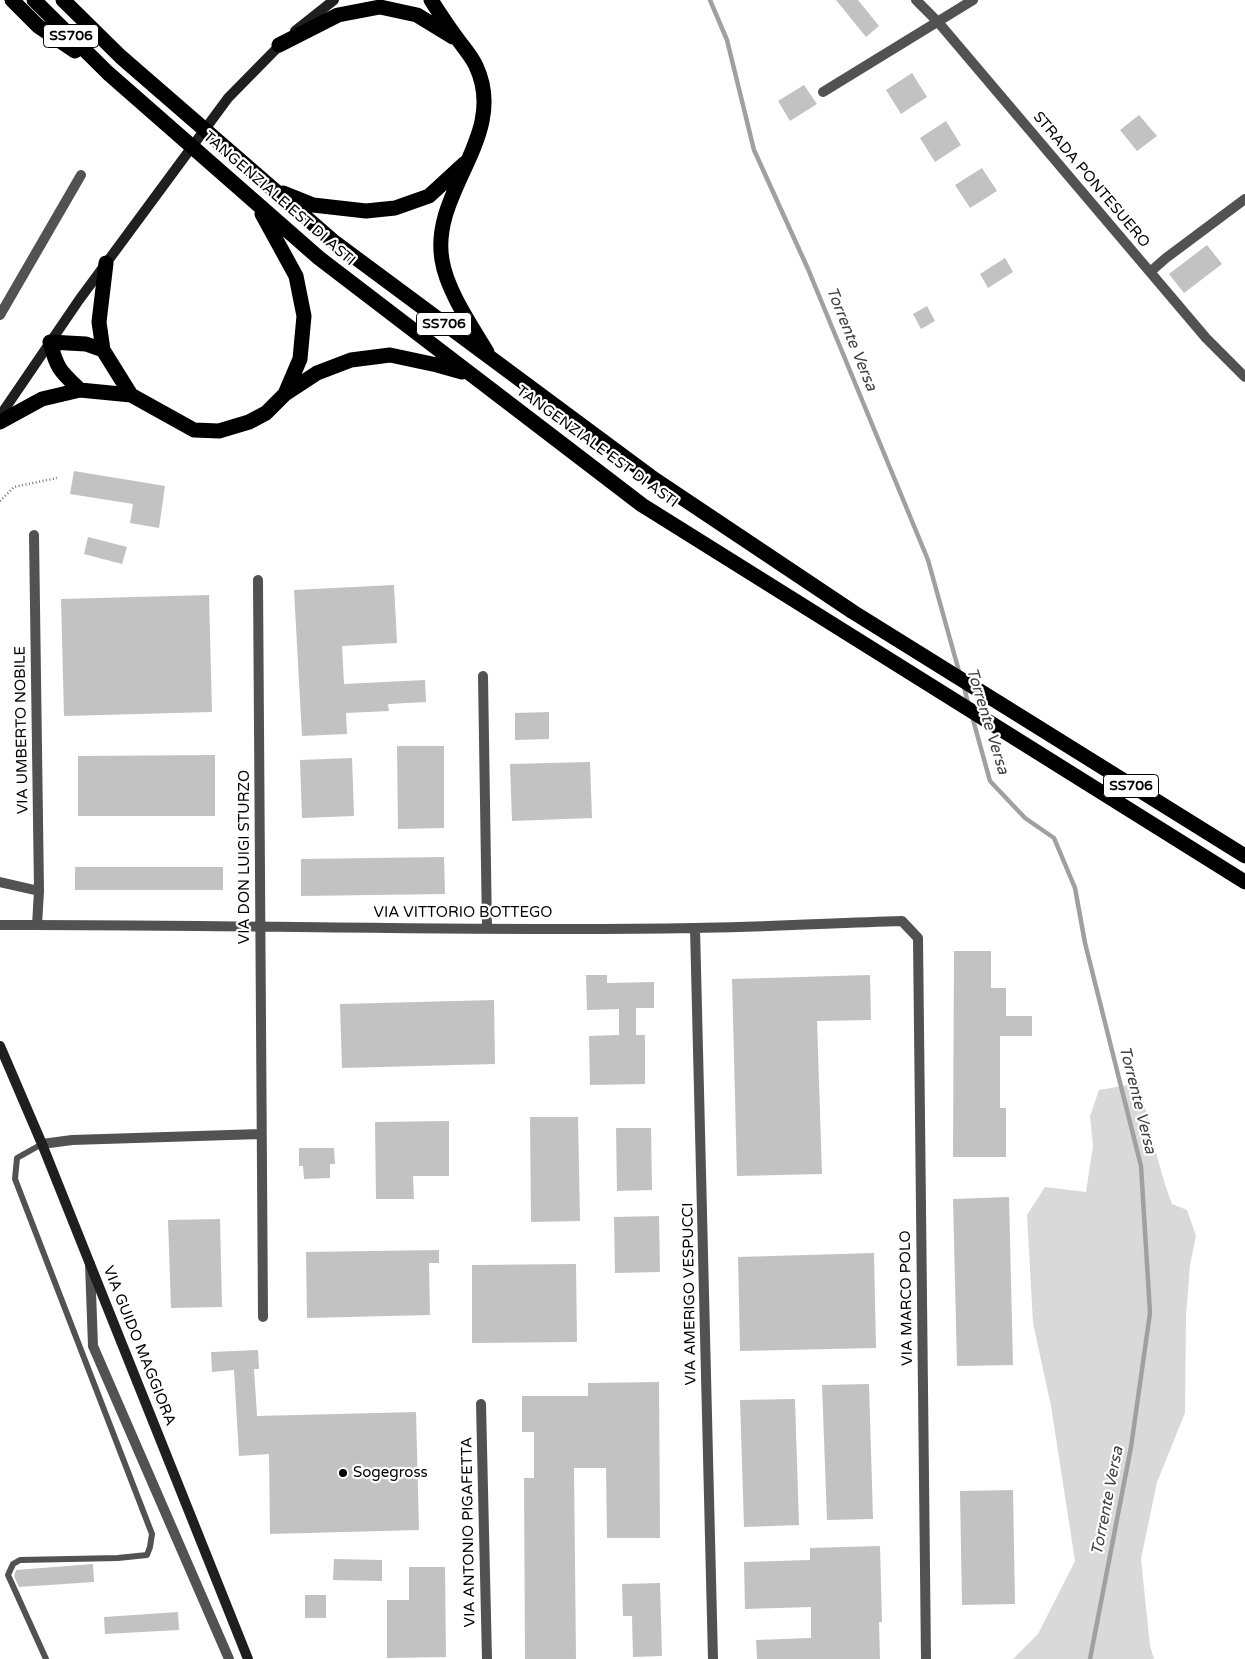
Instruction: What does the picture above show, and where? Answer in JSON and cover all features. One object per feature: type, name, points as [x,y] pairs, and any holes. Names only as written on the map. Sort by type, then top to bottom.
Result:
[{"type":"highway","points":[[12,0],[38,26],[108,72]]},
{"type":"highway","name":"TANGENZIALE EST DI ASTI","points":[[34,0],[108,72],[319,258],[642,505],[1245,882]]},
{"type":"highway","name":"TANGENZIALE EST DI ASTI","points":[[63,0],[121,57],[332,241],[654,479],[853,612],[1245,856]]},
{"type":"highway","points":[[430,0],[477,67],[481,83],[484,104],[482,126],[446,212],[440,242],[446,276],[490,358]]},
{"type":"highway","points":[[279,45],[338,15],[378,3],[417,15],[458,40]]},
{"type":"highway","points":[[273,189],[313,205],[366,211],[395,208],[429,196],[468,160]]},
{"type":"highway","points":[[255,202],[296,276],[304,316],[300,359],[285,394]]},
{"type":"highway","points":[[106,263],[99,322],[103,350],[131,395]]},
{"type":"highway","points":[[80,390],[61,372],[56,364],[50,342],[86,344],[103,350]]},
{"type":"highway","points":[[0,422],[42,399],[80,390],[131,395],[194,430],[204,432],[219,431],[249,422],[266,413],[285,394],[317,373],[351,360],[390,355],[437,365],[471,375]]},
{"type":"street","points":[[0,416],[106,263],[228,98],[279,45],[334,0]]},
{"type":"street","name":"STRADA PONTESUERO","points":[[916,0],[938,22],[1206,338],[1245,377]]},
{"type":"street","points":[[823,92],[972,0]]},
{"type":"street","points":[[0,315],[81,175]]},
{"type":"street","points":[[1150,272],[1245,198]]},
{"type":"street","name":"VIA UMBERTO NOBILE","points":[[34,536],[37,925]]},
{"type":"street","name":"VIA DON LUIGI STURZO","points":[[258,580],[263,1316]]},
{"type":"street","points":[[483,676],[487,929]]},
{"type":"street","points":[[0,875],[5,883],[38,891]]},
{"type":"street","name":"VIA VITTORIO BOTTEGO","points":[[0,925],[487,929],[695,928],[902,921],[918,938]]},
{"type":"street","name":"VIA AMERIGO VESPUCCI","points":[[695,928],[714,1659]]},
{"type":"street","name":"VIA MARCO POLO","points":[[918,938],[926,1659]]},
{"type":"street","name":"VIA GUIDO MAGGIORA","points":[[0,1046],[42,1144],[248,1659]]},
{"type":"street","points":[[42,1144],[72,1140],[261,1134]]},
{"type":"street","points":[[90,1263],[93,1346],[229,1659]]},
{"type":"street","name":"VIA ANTONIO PIGAFETTA","points":[[481,1404],[487,1659]]},
{"type":"lane","points":[[42,1144],[17,1158],[15,1179],[152,1534],[147,1555],[118,1558],[20,1560],[13,1564],[8,1575],[46,1659]]},
{"type":"path","points":[[0,501],[14,488],[57,478]]},
{"type":"shaded area","points":[[1139,1083],[1158,1159],[1172,1204],[1187,1210],[1196,1236],[1190,1265],[1186,1317],[1185,1413],[1157,1482],[1141,1559],[1150,1646],[1154,1659],[1013,1659],[1038,1634],[1075,1561],[1051,1406],[1033,1323],[1027,1215],[1045,1187],[1086,1192],[1093,1146],[1090,1116],[1099,1090]]},
{"type":"building","points":[[836,0],[858,0],[879,26],[866,37]]},
{"type":"building","points":[[912,73],[927,97],[901,114],[886,90]]},
{"type":"building","points":[[804,85],[817,104],[790,121],[778,101]]},
{"type":"building","points":[[1139,115],[1157,136],[1137,151],[1120,130]]},
{"type":"building","points":[[946,121],[961,145],[935,162],[920,138]]},
{"type":"building","points":[[982,168],[997,191],[970,208],[955,185]]},
{"type":"building","points":[[1207,245],[1222,264],[1184,293],[1169,274]]},
{"type":"building","points":[[1005,258],[1013,272],[988,288],[980,274]]},
{"type":"building","points":[[927,306],[935,321],[921,329],[913,314]]},
{"type":"building","points":[[74,471],[165,486],[159,528],[130,523],[133,504],[70,494]]},
{"type":"building","points":[[88,537],[127,547],[122,564],[84,554]]},
{"type":"building","points":[[394,585],[397,643],[342,646],[344,684],[425,680],[426,702],[388,704],[389,711],[346,713],[347,734],[302,736],[294,590]]},
{"type":"building","points":[[209,595],[212,712],[64,716],[61,599]]},
{"type":"building","points":[[549,712],[549,739],[515,740],[515,713]]},
{"type":"building","points":[[397,746],[444,746],[444,828],[398,829]]},
{"type":"building","points":[[215,755],[215,816],[78,816],[78,756]]},
{"type":"building","points":[[352,758],[354,816],[302,818],[300,760]]},
{"type":"building","points":[[590,762],[592,818],[512,821],[510,764]]},
{"type":"building","points":[[444,857],[445,894],[301,896],[301,859]]},
{"type":"building","points":[[75,867],[223,867],[223,890],[75,890]]},
{"type":"building","points":[[954,951],[991,951],[991,988],[1006,988],[1006,1016],[1032,1016],[1032,1036],[1000,1036],[1000,1108],[1006,1108],[1006,1157],[953,1157]]},
{"type":"building","points":[[586,975],[607,975],[607,983],[654,982],[654,1008],[636,1008],[636,1035],[645,1035],[645,1084],[590,1085],[589,1036],[619,1035],[619,1009],[587,1010]]},
{"type":"building","points":[[870,975],[871,1020],[817,1021],[822,1174],[737,1176],[732,979]]},
{"type":"building","points":[[494,1000],[495,1064],[342,1068],[340,1004]]},
{"type":"building","points":[[530,1117],[578,1117],[580,1221],[531,1222]]},
{"type":"building","points":[[449,1121],[449,1176],[413,1176],[414,1199],[376,1199],[375,1122]]},
{"type":"building","points":[[616,1128],[651,1128],[652,1190],[617,1191]]},
{"type":"building","points":[[299,1148],[334,1148],[335,1164],[330,1164],[330,1178],[304,1179],[303,1166],[299,1166]]},
{"type":"building","points":[[1009,1197],[1013,1365],[957,1366],[953,1199]]},
{"type":"building","points":[[659,1216],[660,1272],[615,1273],[614,1217]]},
{"type":"building","points":[[220,1219],[222,1307],[171,1308],[168,1220]]},
{"type":"building","points":[[439,1250],[439,1263],[429,1263],[430,1315],[307,1318],[306,1252]]},
{"type":"building","points":[[874,1253],[876,1348],[740,1351],[738,1257]]},
{"type":"building","points":[[576,1264],[577,1342],[472,1343],[472,1265]]},
{"type":"building","name":"Sogegross","points":[[258,1350],[259,1369],[254,1369],[257,1416],[416,1412],[419,1530],[270,1534],[269,1454],[239,1456],[234,1370],[212,1372],[211,1352]]},
{"type":"building","points":[[659,1382],[660,1538],[607,1538],[606,1468],[574,1468],[576,1659],[525,1659],[524,1478],[534,1478],[534,1432],[522,1432],[522,1396],[588,1396],[588,1383]]},
{"type":"building","points":[[869,1384],[873,1519],[827,1520],[822,1385]]},
{"type":"building","points":[[795,1399],[799,1525],[744,1527],[740,1400]]},
{"type":"building","points":[[1013,1490],[1015,1604],[962,1605],[960,1491]]},
{"type":"building","points":[[880,1546],[882,1622],[879,1622],[880,1659],[757,1659],[756,1640],[811,1638],[811,1607],[745,1609],[744,1562],[810,1560],[810,1548]]},
{"type":"building","points":[[334,1559],[382,1560],[382,1581],[333,1580]]},
{"type":"building","points":[[93,1564],[94,1582],[19,1587],[14,1576],[16,1570]]},
{"type":"building","points":[[409,1567],[445,1567],[446,1657],[387,1658],[387,1600],[409,1600]]},
{"type":"building","points":[[660,1583],[662,1656],[633,1657],[632,1616],[623,1616],[622,1584]]},
{"type":"building","points":[[305,1595],[326,1595],[326,1618],[305,1618]]},
{"type":"building","points":[[178,1612],[179,1630],[105,1634],[104,1617]]},
{"type":"waterway","name":"Torrente Versa","points":[[710,0],[727,40],[754,150],[808,269],[928,560],[960,675]]},
{"type":"waterway","name":"Torrente Versa","points":[[964,687],[968,703]]},
{"type":"waterway","name":"Torrente Versa","points":[[972,716],[990,781],[1025,818],[1054,838],[1075,888],[1085,943],[1141,1166],[1150,1313],[1131,1447],[1090,1659]]},
{"type":"place","name":"Sogegross","points":[[343,1473]]}]
